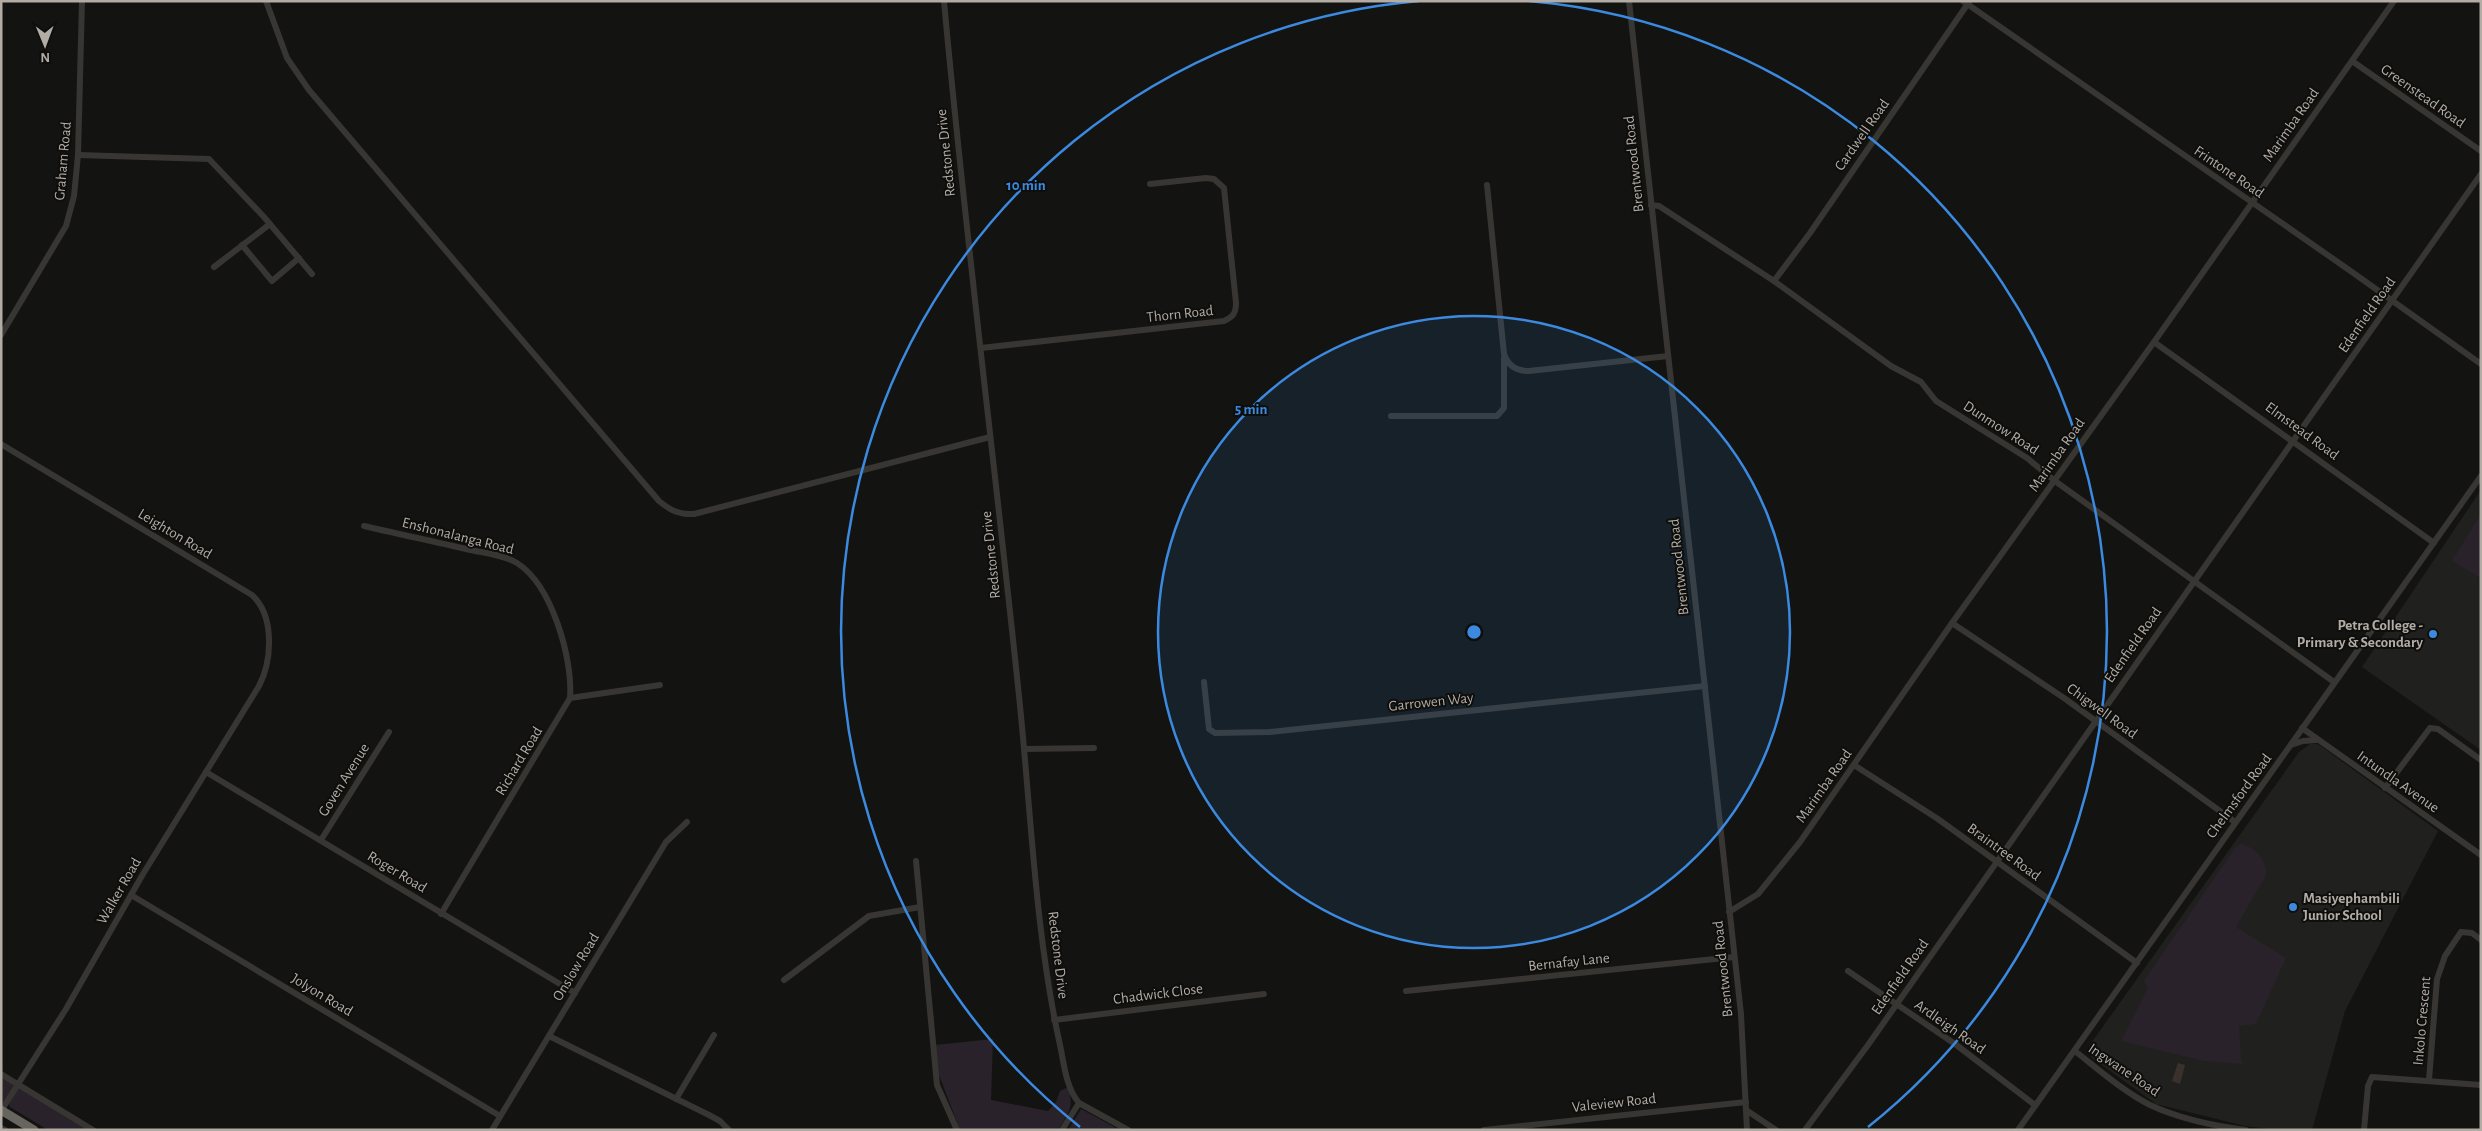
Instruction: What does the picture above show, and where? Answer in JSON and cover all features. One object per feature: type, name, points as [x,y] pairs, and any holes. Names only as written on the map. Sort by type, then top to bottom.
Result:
[{"type":"highway","points":[[1,1110],[34,1130]]},
{"type":"street","name":"Graham Road","points":[[1,334],[66,226],[74,196],[78,155],[82,1]]},
{"type":"street","points":[[266,1],[282,48],[299,78],[653,493],[672,511],[679,514],[694,514],[990,437]]},
{"type":"street","name":"Redstone Drive","points":[[944,1],[960,172],[981,348],[1044,949],[1054,1020],[1070,1084],[1079,1103]]},
{"type":"street","name":"Brentwood Road","points":[[1629,1],[1741,1014],[1748,1130]]},
{"type":"street","name":"Marimba Road","points":[[1729,912],[1752,899],[1767,885],[1854,765],[1952,623],[2154,342],[2394,1]]},
{"type":"street","name":"Frintone Road","points":[[1967,2],[2393,300],[2481,364]]},
{"type":"street","name":"Cardwell Road","points":[[1774,281],[1810,233],[1967,2]]},
{"type":"street","name":"Greenstead Road","points":[[2352,61],[2481,151]]},
{"type":"street","points":[[78,155],[209,159],[270,224],[312,274]]},
{"type":"street","name":"Edenfield Road","points":[[1805,1130],[1896,1005],[2481,174]]},
{"type":"street","name":"Thorn Road","points":[[981,348],[1224,322],[1230,319],[1234,314],[1236,303],[1224,188],[1214,179],[1206,178],[1150,184]]},
{"type":"street","points":[[1391,416],[1497,416],[1504,408],[1504,354],[1486,185]]},
{"type":"street","name":"Dunmow Road","points":[[1651,205],[1659,206],[1774,281],[1891,366],[1921,382],[1936,401],[2027,458],[2055,481],[2334,682]]},
{"type":"street","points":[[214,267],[270,224]]},
{"type":"street","points":[[242,246],[272,281],[299,258]]},
{"type":"street","name":"Elmstead Road","points":[[2154,342],[2434,542]]},
{"type":"street","points":[[1504,354],[1508,364],[1524,371],[1668,356]]},
{"type":"street","name":"Leighton Road","points":[[1,444],[252,595],[260,602],[264,612],[268,635],[266,666],[259,686]]},
{"type":"street","name":"Chelmsford Road","points":[[2018,1130],[2481,476]]},
{"type":"street","name":"Enshonalanga Road","points":[[364,526],[504,557],[525,570],[547,601],[562,632],[570,677],[570,698]]},
{"type":"street","name":"Chigwell Road","points":[[1952,623],[2021,668],[2235,822]]},
{"type":"street","name":"Garrowen Way","points":[[1204,682],[1209,729],[1214,733],[1269,732],[1704,686]]},
{"type":"street","points":[[570,698],[660,685]]},
{"type":"street","name":"Walker Road","points":[[1,1110],[66,1009],[131,895],[259,686]]},
{"type":"street","name":"Richard Road","points":[[442,914],[570,698]]},
{"type":"street","name":"Intundla Avenue","points":[[2302,728],[2481,855]]},
{"type":"street","points":[[2385,788],[2430,728],[2438,728],[2481,760]]},
{"type":"street","name":"Goven Avenue","points":[[321,840],[389,732]]},
{"type":"street","points":[[2291,745],[2303,741],[2319,740]]},
{"type":"street","points":[[1024,749],[1094,748]]},
{"type":"street","name":"Braintree Road","points":[[1854,765],[1938,819],[2138,962]]},
{"type":"street","name":"Roger Road","points":[[206,772],[574,993]]},
{"type":"street","name":"Onslow Road","points":[[492,1130],[666,842],[687,822]]},
{"type":"street","points":[[916,861],[937,1085],[956,1130]]},
{"type":"street","name":"Jolyon Road","points":[[131,895],[500,1116]]},
{"type":"street","points":[[784,980],[869,916],[920,907]]},
{"type":"street","name":"Inkolo Crescent","points":[[2429,1080],[2439,969],[2461,932],[2468,932],[2481,940]]},
{"type":"street","name":"Bernafay Lane","points":[[1406,991],[1734,957]]},
{"type":"street","name":"Ardleigh Road","points":[[1848,971],[1955,1044],[2035,1105]]},
{"type":"street","name":"Chadwick Close","points":[[1054,1020],[1264,994]]},
{"type":"street","points":[[549,1036],[720,1120],[729,1130]]},
{"type":"street","points":[[676,1099],[714,1036]]},
{"type":"street","name":"Ingwane Road","points":[[2075,1052],[2150,1104],[2182,1117],[2246,1130]]},
{"type":"street","points":[[1,1074],[93,1130]]},
{"type":"street","points":[[2364,1130],[2370,1079],[2376,1077],[2481,1085]]},
{"type":"street","name":"Valeview Road","points":[[1484,1130],[1746,1102]]},
{"type":"street","points":[[1062,1130],[1079,1103],[1128,1130]]},
{"type":"street","points":[[1746,1110],[1776,1130]]},
{"type":"street","points":[[1,1128],[5,1130]]},
{"type":"shaded area","name":"Petra College - Primary & Secondary","points":[[2481,490],[2481,750],[2362,667]]},
{"type":"shaded area","points":[[2481,514],[2481,578],[2452,561]]},
{"type":"shaded area","name":"Masiyephambili Junior School","points":[[2310,744],[2318,744],[2438,831],[2345,1011],[2312,1130],[2278,1130],[2245,1126],[2156,1104],[2092,1058],[2089,1046],[2299,752]]},
{"type":"shaded area","points":[[2240,844],[2251,848],[2259,855],[2266,869],[2266,875],[2236,927],[2286,958],[2256,1024],[2239,1026],[2241,1059],[2244,1064],[2204,1061],[2121,1041],[2148,988],[2144,981],[2235,848]]},
{"type":"shaded area","points":[[993,1039],[991,1100],[1048,1111],[1056,1102],[1060,1091],[1066,1088],[1069,1090],[1071,1102],[1067,1115],[1058,1130],[960,1130],[939,1075],[935,1045]]},
{"type":"shaded area","points":[[2178,1063],[2185,1065],[2180,1084],[2172,1081]]},
{"type":"shaded area","points":[[1,1076],[13,1083],[14,1086],[3,1103],[1,1102]]},
{"type":"shaded area","points":[[18,1086],[90,1130],[48,1130],[10,1107],[8,1103]]},
{"type":"shaded area","points":[[1081,1109],[1120,1130],[1068,1130]]},
{"type":"place","name":"Petra College - Primary & Secondary","points":[[2433,634]]},
{"type":"place","name":"Masiyephambili Junior School","points":[[2293,907]]}]
